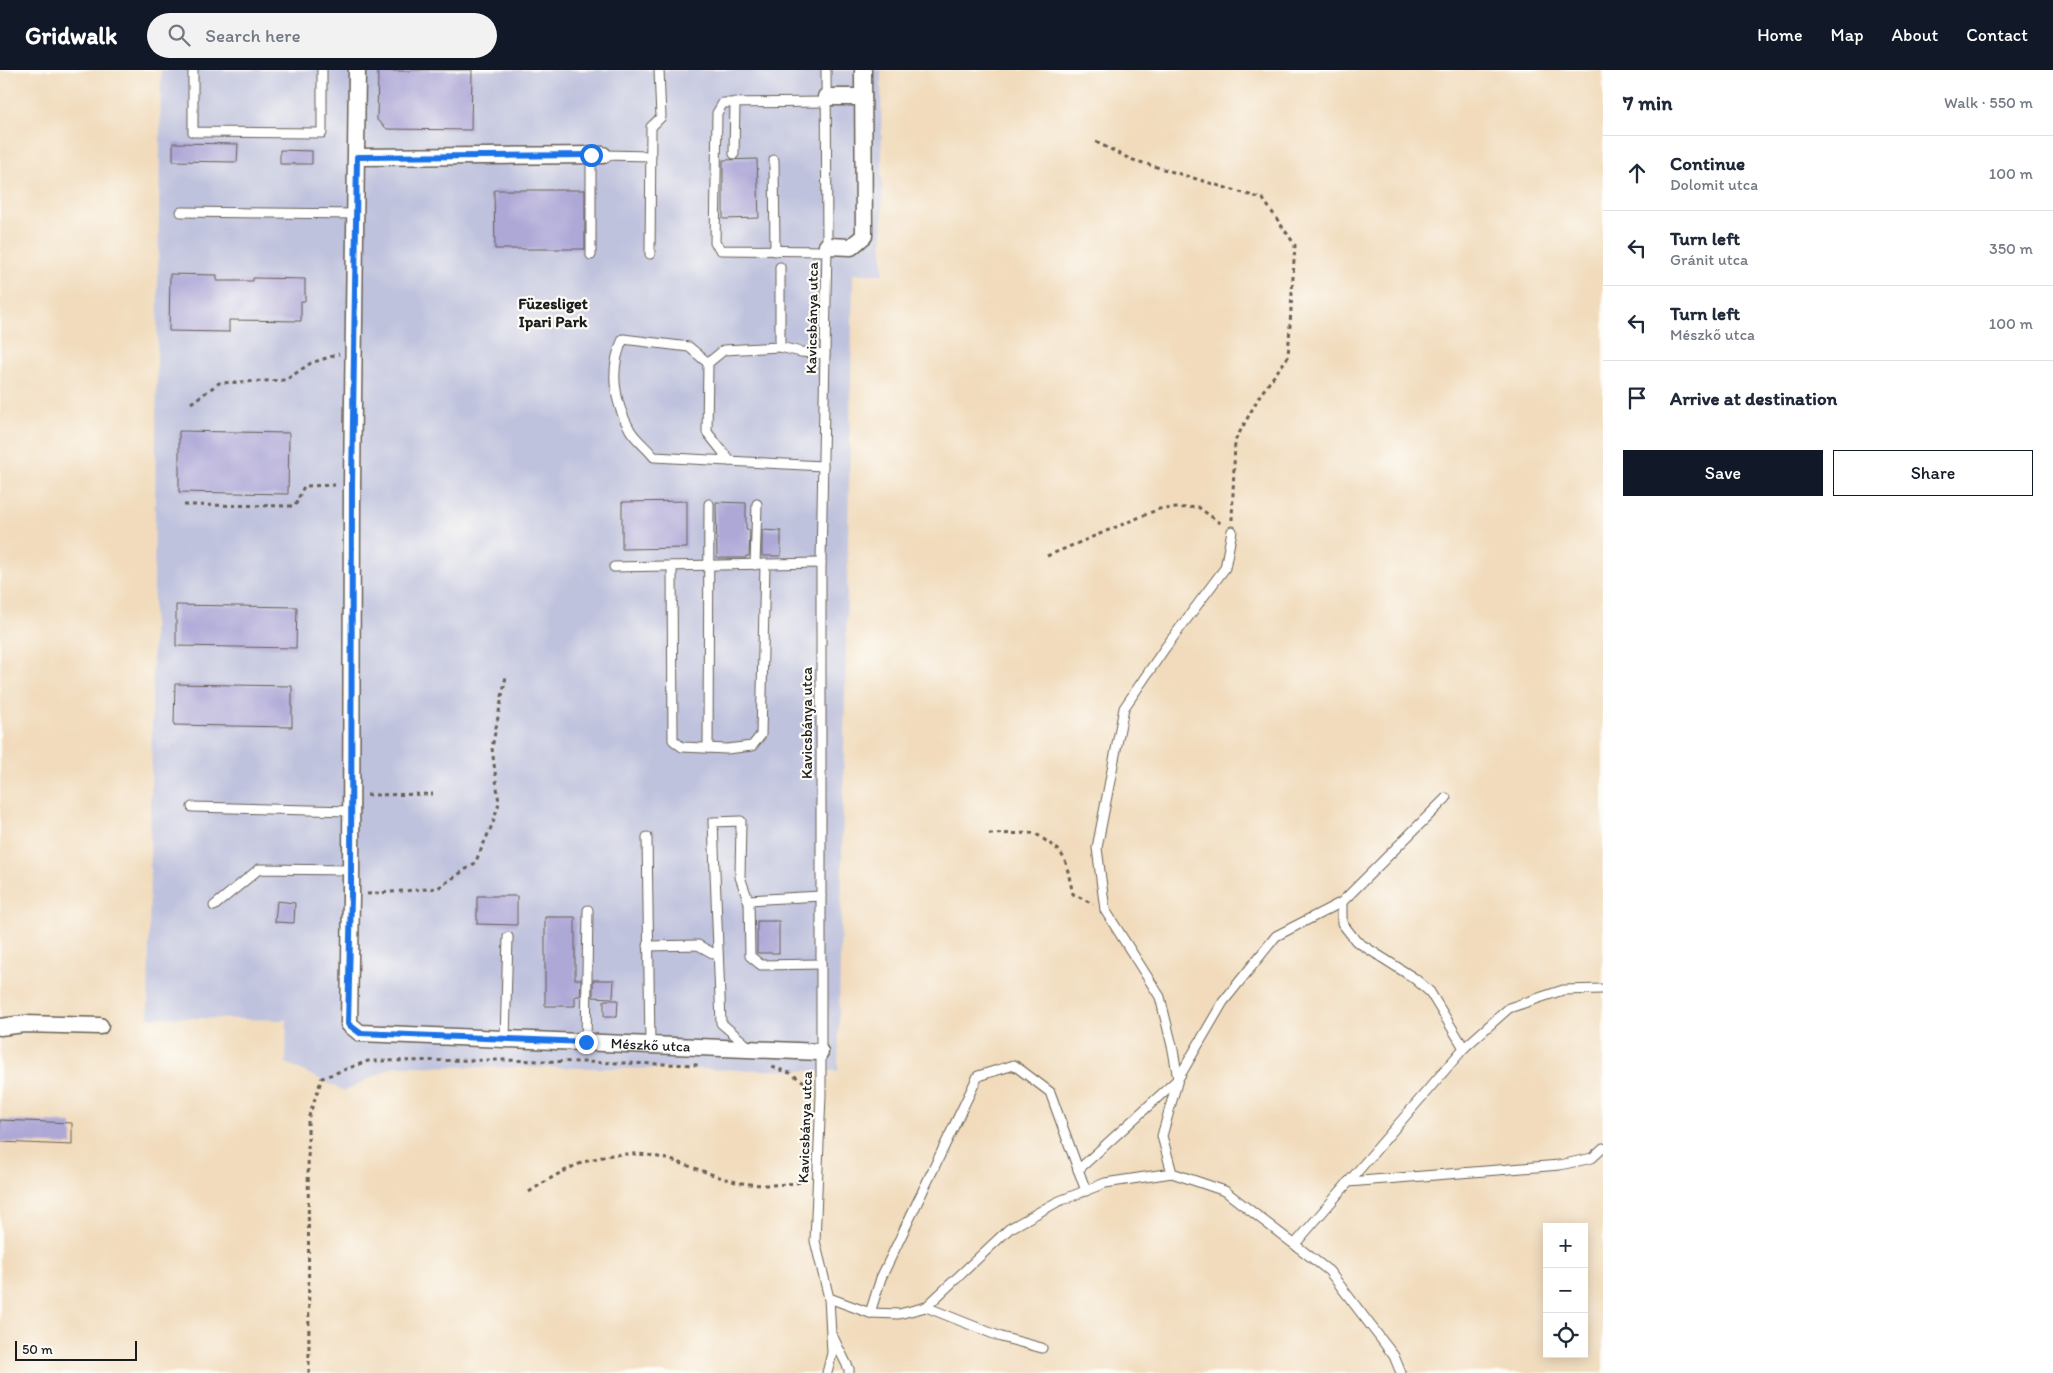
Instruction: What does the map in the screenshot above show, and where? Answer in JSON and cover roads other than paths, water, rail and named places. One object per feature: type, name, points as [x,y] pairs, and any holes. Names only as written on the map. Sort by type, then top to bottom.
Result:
[{"type":"street","points":[[351,870],[353,349],[357,70]]},
{"type":"street","points":[[827,249],[851,247],[864,236],[864,70]]},
{"type":"street","points":[[826,100],[864,97]]},
{"type":"street","points":[[357,157],[597,155]]},
{"type":"street","name":"Mészkő utca","points":[[351,870],[348,1024],[360,1033],[820,1052]]},
{"type":"street","points":[[0,1027],[24,1024],[100,1026]]},
{"type":"lane","points":[[193,70],[192,132],[312,133],[322,133],[322,70]]},
{"type":"lane","points":[[650,254],[651,127],[661,117],[659,70]]},
{"type":"lane","name":"Kavicsbánya utca","points":[[826,70],[827,249],[821,564],[821,1095],[815,1242],[829,1298],[832,1353],[827,1373]]},
{"type":"lane","points":[[826,100],[723,103],[717,113],[715,243],[722,250],[775,251],[827,249]]},
{"type":"lane","points":[[734,102],[734,154]]},
{"type":"lane","points":[[591,255],[597,155],[651,156]]},
{"type":"lane","points":[[774,160],[775,251]]},
{"type":"lane","points":[[181,212],[356,214]]},
{"type":"lane","points":[[780,267],[780,346]]},
{"type":"lane","points":[[708,363],[689,347],[623,339],[617,354],[614,389],[631,431],[654,456],[730,462],[823,466]]},
{"type":"lane","points":[[708,363],[724,350],[780,346],[801,352],[825,354]]},
{"type":"lane","points":[[708,363],[707,432],[730,462]]},
{"type":"lane","points":[[708,748],[709,504]]},
{"type":"lane","points":[[672,566],[673,740],[682,747],[752,746],[761,734],[760,564],[757,504]]},
{"type":"lane","points":[[1178,1079],[1160,997],[1105,910],[1097,848],[1124,708],[1165,648],[1225,568],[1232,531]]},
{"type":"lane","points":[[614,567],[821,564]]},
{"type":"lane","points":[[1172,1173],[1162,1136],[1178,1079],[1223,1002],[1276,936],[1342,902],[1446,798]]},
{"type":"lane","points":[[192,807],[351,811]]},
{"type":"lane","points":[[751,1049],[721,1023],[712,822],[741,821],[740,877],[749,903],[750,956],[761,965],[821,964]]},
{"type":"lane","points":[[647,837],[650,1045]]},
{"type":"lane","points":[[214,906],[259,869],[351,870]]},
{"type":"lane","points":[[749,903],[749,900],[820,896]]},
{"type":"lane","points":[[1342,902],[1342,922],[1356,941],[1414,978],[1430,992],[1464,1048]]},
{"type":"lane","points":[[586,1042],[588,910]]},
{"type":"lane","points":[[505,1039],[508,937]]},
{"type":"lane","points":[[648,946],[698,945],[718,956]]},
{"type":"lane","points":[[1295,1244],[1464,1048],[1509,1008],[1564,990],[1603,989]]},
{"type":"lane","points":[[870,1313],[881,1278],[978,1076],[1014,1065],[1050,1092],[1086,1191]]},
{"type":"lane","points":[[1078,1170],[1178,1079]]},
{"type":"lane","points":[[1348,1182],[1560,1165],[1592,1158],[1603,1148]]},
{"type":"lane","points":[[829,1298],[870,1313],[899,1314],[926,1307],[1009,1229],[1057,1202],[1105,1183],[1172,1173],[1225,1192],[1329,1271],[1394,1356],[1401,1373]]},
{"type":"lane","points":[[926,1307],[1001,1338],[1042,1348]]},
{"type":"lane","points":[[831,1332],[849,1369],[849,1373]]},
{"type":"district","name":"Füzesliget Ipari Park","points":[[553,312]]}]
